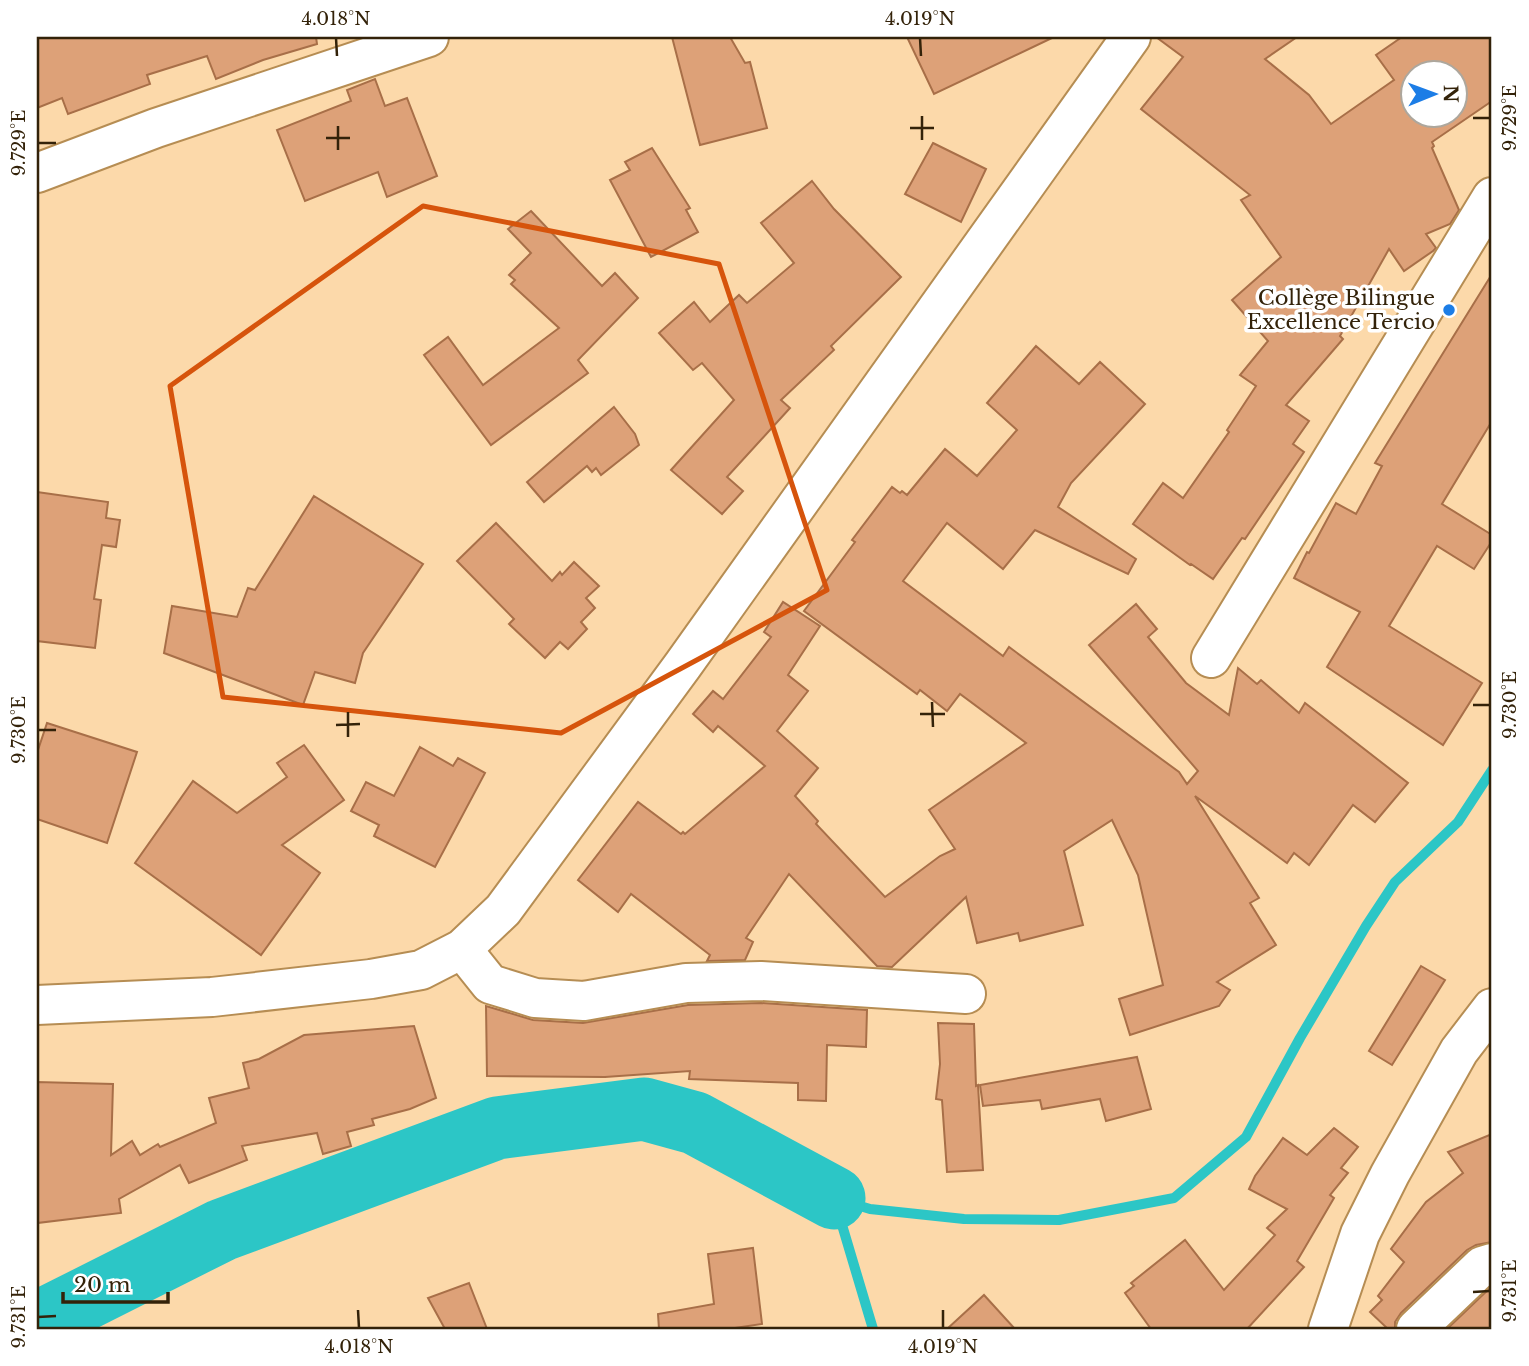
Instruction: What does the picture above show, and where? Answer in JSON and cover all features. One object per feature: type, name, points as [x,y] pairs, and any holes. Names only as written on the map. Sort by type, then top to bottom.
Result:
[{"type":"street","points":[[37,173],[156,128],[429,37]]},
{"type":"street","points":[[37,1005],[212,997],[371,979],[421,970],[462,949],[503,910],[650,710],[1131,37]]},
{"type":"street","points":[[1211,658],[1492,197]]},
{"type":"street","points":[[462,949],[490,984],[535,998],[584,1001],[686,983],[761,981],[966,994]]},
{"type":"street","points":[[1328,1329],[1360,1234],[1390,1174],[1459,1051],[1492,1008]]},
{"type":"street","points":[[1416,1329],[1482,1266],[1492,1263]]},
{"type":"highlighted area","points":[[423,206],[719,264],[827,590],[561,733],[223,697],[170,386]]},
{"type":"building","points":[[37,37],[316,37],[317,44],[263,60],[216,79],[207,56],[147,75],[150,84],[68,114],[62,98],[37,108]]},
{"type":"building","points":[[672,37],[730,37],[745,63],[750,62],[767,128],[700,145]]},
{"type":"building","points":[[907,37],[1054,37],[934,94]]},
{"type":"building","points":[[1156,37],[1297,37],[1265,59],[1309,95],[1331,124],[1394,80],[1376,55],[1402,37],[1492,37],[1492,101],[1470,116],[1470,60],[1400,60],[1400,130],[1450,130],[1432,142],[1432,148],[1459,210],[1450,224],[1426,234],[1436,248],[1404,271],[1389,249],[1340,336],[1343,339],[1286,405],[1309,421],[1293,444],[1304,452],[1245,539],[1242,538],[1213,579],[1133,524],[1163,483],[1183,498],[1229,432],[1227,430],[1256,386],[1240,375],[1268,341],[1232,300],[1281,257],[1241,200],[1250,195],[1141,109],[1183,57]]},
{"type":"building","points":[[375,79],[385,106],[407,98],[437,176],[387,197],[378,172],[305,201],[277,130],[351,101],[347,90]]},
{"type":"building","points":[[933,143],[986,169],[961,222],[905,194]]},
{"type":"building","points":[[652,148],[690,208],[686,210],[698,232],[651,257],[610,180],[630,170],[625,162]]},
{"type":"building","points":[[812,181],[834,209],[901,277],[831,346],[834,350],[781,400],[790,408],[727,477],[743,491],[722,514],[671,470],[734,400],[702,363],[693,370],[659,333],[694,302],[710,322],[739,295],[747,303],[794,263],[761,223]]},
{"type":"building","points":[[531,211],[602,286],[615,273],[638,298],[578,360],[588,373],[491,445],[424,355],[448,337],[483,385],[559,328],[511,284],[515,280],[509,275],[531,253],[508,229]]},
{"type":"building","points":[[1492,274],[1492,421],[1442,504],[1492,535],[1492,541],[1474,569],[1437,546],[1389,626],[1482,683],[1443,745],[1327,667],[1360,612],[1294,578],[1336,503],[1356,514],[1382,466],[1375,463]]},
{"type":"building","points":[[1036,346],[1079,384],[1100,362],[1145,404],[1071,483],[1058,507],[1136,559],[1128,574],[1035,530],[1003,569],[947,523],[903,581],[1003,656],[1009,647],[1179,772],[1187,784],[1198,771],[1089,645],[1136,604],[1157,629],[1148,637],[1186,683],[1229,715],[1238,668],[1257,684],[1261,680],[1299,713],[1305,703],[1408,783],[1375,822],[1353,805],[1309,865],[1294,853],[1287,863],[1195,796],[1259,898],[1250,903],[1276,945],[1217,982],[1230,990],[1219,1006],[1130,1035],[1119,999],[1163,985],[1138,875],[1112,820],[1064,851],[1083,925],[1020,941],[1018,933],[977,943],[966,897],[892,967],[877,966],[789,874],[746,938],[753,942],[745,960],[707,961],[710,955],[631,894],[618,912],[578,880],[638,802],[681,834],[685,834],[765,766],[718,726],[713,732],[693,714],[713,691],[723,699],[771,637],[764,632],[783,602],[820,626],[788,675],[808,691],[777,731],[818,768],[795,796],[818,821],[816,824],[885,897],[940,856],[955,849],[929,810],[1026,743],[960,694],[947,711],[920,690],[917,694],[804,611],[892,487],[907,495],[945,449],[977,476],[1017,430],[987,403]]},
{"type":"building","points":[[614,407],[635,434],[639,445],[601,475],[596,468],[592,472],[587,466],[544,502],[527,482]]},
{"type":"building","points":[[37,492],[108,502],[106,518],[120,520],[116,547],[102,545],[94,599],[101,600],[95,648],[37,641]]},
{"type":"building","points":[[314,496],[423,564],[363,653],[355,683],[315,672],[303,705],[164,653],[172,606],[237,617],[248,588],[255,590]]},
{"type":"building","points":[[496,523],[552,581],[574,562],[599,586],[586,598],[595,608],[581,622],[587,629],[568,649],[560,642],[545,658],[509,624],[514,619],[457,561]]},
{"type":"building","points":[[47,723],[137,752],[107,843],[37,819],[37,753]]},
{"type":"building","points":[[304,745],[344,800],[282,845],[320,873],[261,955],[135,863],[193,781],[237,813],[287,777],[277,763]]},
{"type":"building","points":[[420,747],[453,766],[458,758],[485,773],[435,867],[374,836],[379,825],[351,811],[366,782],[394,796]]},
{"type":"building","points":[[1421,966],[1445,980],[1392,1065],[1369,1051]]},
{"type":"building","points":[[761,1003],[867,1010],[866,1047],[827,1045],[826,1101],[798,1100],[798,1083],[689,1079],[690,1071],[605,1077],[487,1076],[486,1006],[533,1020],[583,1023],[688,1005]]},
{"type":"building","points":[[938,1023],[974,1024],[983,1170],[947,1172],[942,1100],[936,1099],[940,1064]]},
{"type":"building","points":[[414,1026],[436,1098],[410,1109],[372,1119],[374,1125],[347,1132],[351,1146],[323,1154],[317,1133],[242,1146],[247,1160],[189,1183],[180,1165],[119,1199],[121,1213],[37,1223],[37,1082],[113,1084],[111,1155],[132,1141],[140,1155],[158,1144],[160,1147],[216,1123],[209,1098],[249,1088],[243,1063],[259,1059],[304,1035]]},
{"type":"building","points":[[1137,1057],[1151,1109],[1106,1121],[1100,1099],[1042,1109],[1040,1100],[983,1106],[980,1085]]},
{"type":"building","points":[[1334,1128],[1358,1147],[1341,1168],[1348,1173],[1330,1195],[1334,1198],[1297,1261],[1304,1267],[1247,1329],[1151,1329],[1125,1293],[1134,1286],[1131,1283],[1185,1240],[1224,1290],[1275,1235],[1267,1228],[1287,1209],[1249,1189],[1255,1176],[1283,1138],[1307,1155]]},
{"type":"building","points":[[1492,1134],[1492,1242],[1467,1250],[1401,1313],[1395,1322],[1395,1329],[1388,1329],[1370,1312],[1382,1300],[1378,1296],[1404,1262],[1391,1249],[1426,1202],[1463,1173],[1448,1152]]},
{"type":"building","points":[[753,1248],[762,1324],[728,1329],[659,1329],[658,1314],[714,1304],[708,1254]]},
{"type":"building","points":[[469,1283],[487,1329],[445,1329],[428,1298]]},
{"type":"building","points":[[1492,1286],[1492,1329],[1447,1329]]},
{"type":"building","points":[[984,1295],[1015,1329],[947,1329]]},
{"type":"waterway","points":[[834,1198],[870,1209],[964,1219],[1059,1220],[1174,1198],[1246,1137],[1300,1038],[1395,882],[1458,822],[1492,770]]},
{"type":"waterway","points":[[37,1323],[222,1230],[497,1128],[644,1109],[695,1123],[834,1198]]},
{"type":"waterway","points":[[834,1198],[873,1329]]},
{"type":"place","name":"Collège Bilingue Excellence Tercio","points":[[1449,310]]}]
